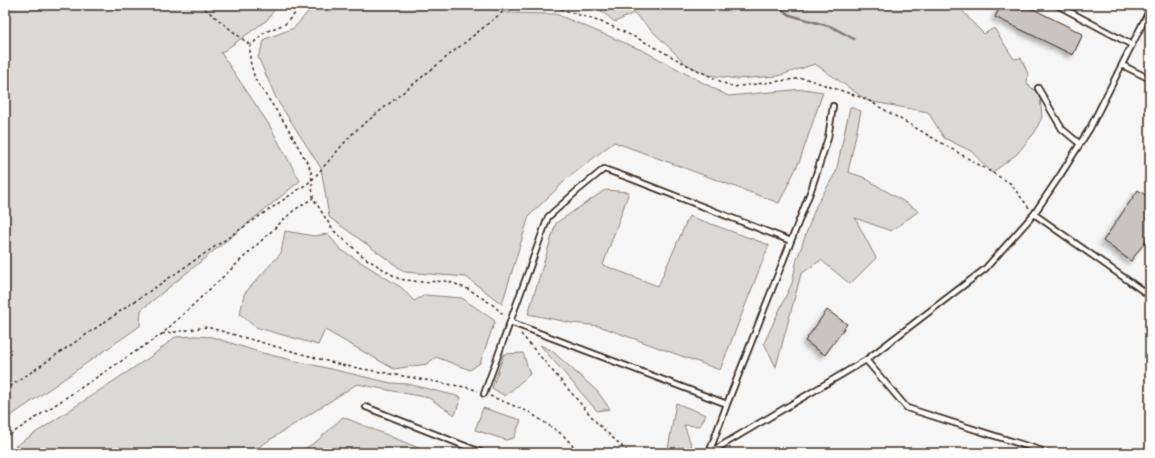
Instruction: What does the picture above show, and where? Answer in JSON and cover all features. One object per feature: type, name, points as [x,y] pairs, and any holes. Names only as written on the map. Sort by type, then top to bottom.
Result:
[{"type":"lane","points":[[1057,5],[1132,45]]},
{"type":"lane","points":[[709,453],[866,360],[985,269],[1034,214],[1080,144],[1103,103],[1150,9]]},
{"type":"lane","points":[[1122,65],[1150,79]]},
{"type":"lane","points":[[1038,88],[1062,129],[1080,144]]},
{"type":"lane","points":[[709,453],[811,190],[828,138],[833,106]]},
{"type":"lane","points":[[484,394],[548,217],[577,191],[604,170],[632,179],[791,241]]},
{"type":"lane","points":[[1034,214],[1150,296]]},
{"type":"lane","points":[[510,322],[727,404]]},
{"type":"lane","points":[[866,360],[907,408],[1049,453]]},
{"type":"lane","points":[[366,407],[483,453]]},
{"type":"path","points":[[200,5],[250,46]]},
{"type":"path","points":[[303,5],[285,24],[264,32],[250,46],[250,62],[255,78],[288,128],[311,170],[313,198],[333,230],[365,258],[399,280],[421,282],[448,281],[470,290],[493,305],[510,322]]},
{"type":"path","points":[[5,390],[311,181],[354,132],[509,6],[520,5]]},
{"type":"path","points":[[550,5],[607,24],[643,40],[689,66],[732,86],[804,78],[866,99],[1010,183],[1034,214]]},
{"type":"path","points":[[5,438],[162,334],[293,211],[313,198]]},
{"type":"path","points":[[162,334],[207,327],[342,364],[470,388],[529,412],[563,435],[579,453]]},
{"type":"path","points":[[520,333],[598,424],[629,453]]},
{"type":"shaded area","points":[[5,5],[278,5],[267,20],[221,53],[268,123],[300,181],[141,310],[140,326],[5,420]]},
{"type":"shaded area","points":[[314,5],[490,5],[492,8],[508,13],[556,14],[644,51],[728,96],[804,89],[823,92],[800,160],[779,203],[614,142],[568,178],[529,216],[502,304],[466,277],[405,272],[329,217],[321,168],[277,100],[258,57],[265,39],[294,28]]},
{"type":"shaded area","points":[[594,5],[958,5],[984,34],[994,28],[1014,59],[1021,58],[1028,74],[1027,83],[1040,96],[1042,117],[1035,132],[1017,154],[992,173],[971,151],[944,138],[928,112],[868,101],[815,64],[778,76],[737,79],[708,75],[686,64],[634,13],[615,22]]},
{"type":"shaded area","points":[[850,107],[861,111],[848,172],[863,177],[919,211],[891,231],[855,218],[876,258],[850,284],[821,260],[801,274],[776,367],[764,343],[792,283],[797,259],[816,206],[836,172]]},
{"type":"shaded area","points":[[605,190],[629,192],[603,265],[658,286],[689,216],[769,245],[720,370],[599,326],[572,323],[528,314],[556,223]]},
{"type":"shaded area","points":[[285,231],[314,236],[328,234],[340,249],[402,288],[414,301],[425,295],[462,298],[495,321],[480,363],[470,370],[436,357],[427,364],[394,369],[325,330],[318,345],[255,327],[240,314],[244,294],[281,253]]},
{"type":"shaded area","points":[[175,337],[212,337],[262,353],[391,383],[408,384],[461,397],[455,415],[429,398],[357,384],[251,453],[5,453],[153,355]]},
{"type":"shaded area","points":[[540,345],[551,350],[597,391],[610,409],[597,411]]},
{"type":"shaded area","points":[[523,353],[530,374],[505,396],[492,388],[504,354]]},
{"type":"shaded area","points":[[676,403],[706,415],[700,426],[684,425],[692,447],[668,449]]},
{"type":"shaded area","points":[[483,408],[521,420],[514,438],[506,440],[475,430]]},
{"type":"shaded area","points":[[343,417],[431,453],[298,453],[317,441]]},
{"type":"building","points":[[1001,5],[1025,5],[1083,34],[1073,55],[995,17]]},
{"type":"building","points":[[1138,190],[1150,198],[1150,235],[1131,261],[1103,241]]},
{"type":"building","points":[[827,310],[847,324],[825,355],[805,341]]},
{"type":"waterway","points":[[776,5],[790,15],[832,27],[854,39]]}]
